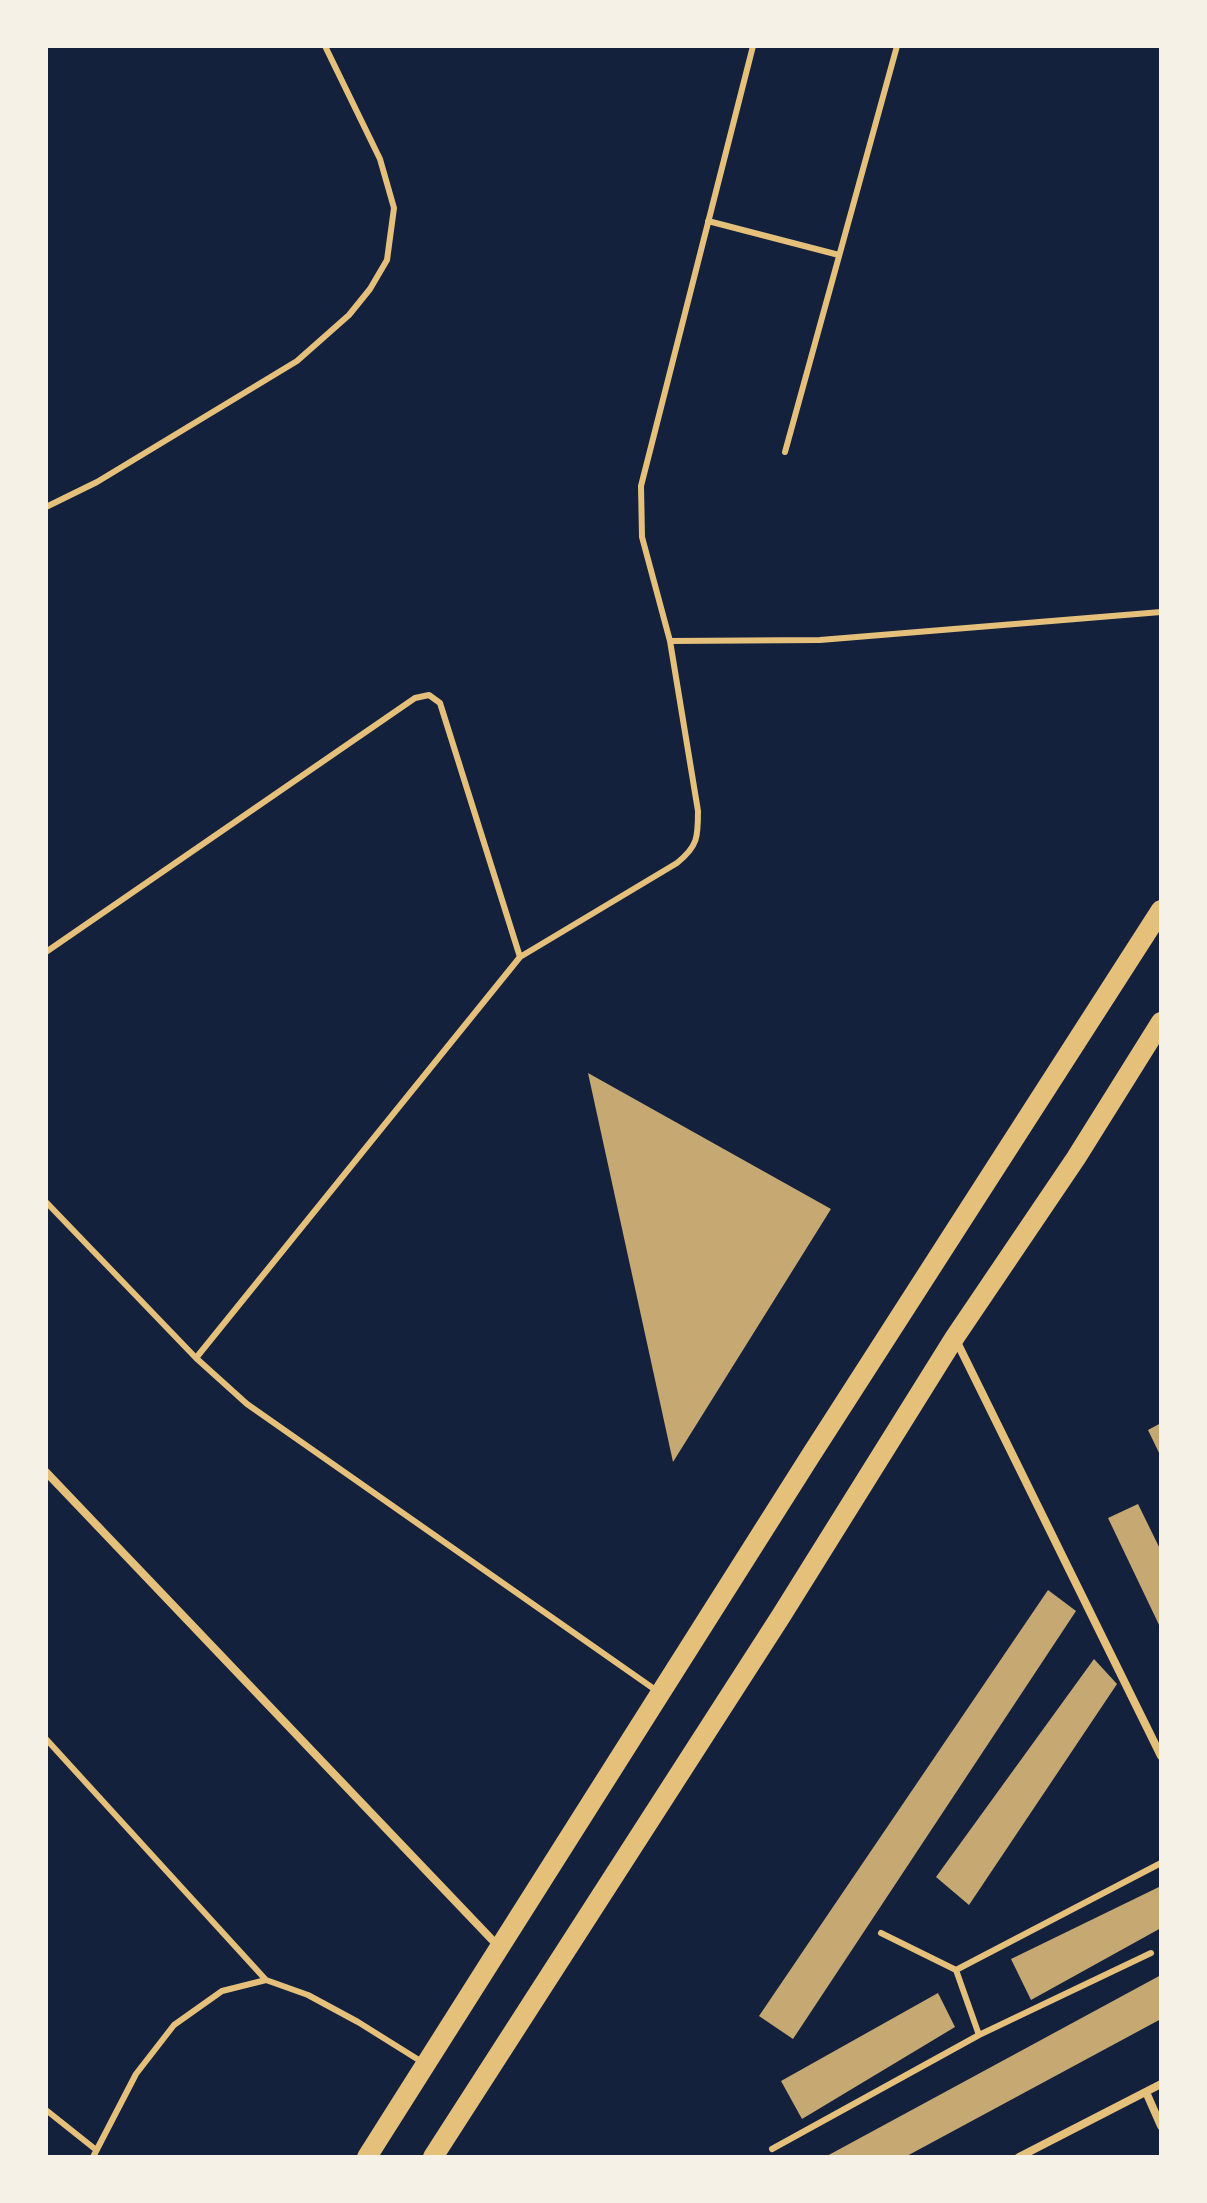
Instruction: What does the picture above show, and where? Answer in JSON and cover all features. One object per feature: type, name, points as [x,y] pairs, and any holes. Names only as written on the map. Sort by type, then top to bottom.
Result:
[{"type":"main road","points":[[367,2157],[1161,910]]},
{"type":"main road","points":[[433,2157],[781,1616],[955,1337],[1076,1158],[1161,1022]]},
{"type":"street","points":[[955,1337],[1161,1756]]},
{"type":"street","points":[[46,1472],[500,1948]]},
{"type":"street","points":[[1019,2157],[1161,2084]]},
{"type":"street","points":[[1146,2092],[1161,2126]]},
{"type":"lane","points":[[46,507],[97,482],[297,361],[349,315],[370,289],[387,260],[394,208],[380,159],[325,46]]},
{"type":"lane","points":[[196,1358],[520,957],[677,863],[696,843],[698,811],[670,641],[642,537],[641,486],[753,46]]},
{"type":"lane","points":[[785,452],[897,46]]},
{"type":"lane","points":[[708,221],[839,255]]},
{"type":"lane","points":[[670,641],[820,640],[1161,612]]},
{"type":"lane","points":[[46,952],[415,698],[429,695],[440,703],[520,957]]},
{"type":"lane","points":[[46,1202],[196,1358],[247,1404],[660,1694]]},
{"type":"lane","points":[[46,1739],[266,1980],[308,1995],[426,2064]]},
{"type":"lane","points":[[956,1970],[1161,1863]]},
{"type":"lane","points":[[881,1933],[956,1970],[979,2035]]},
{"type":"lane","points":[[772,2149],[979,2035],[1151,1953]]},
{"type":"lane","points":[[93,2157],[136,2074],[174,2025],[222,1991],[266,1980]]},
{"type":"lane","points":[[46,2110],[95,2149]]},
{"type":"building","points":[[588,1073],[831,1209],[673,1462]]},
{"type":"building","points":[[1161,1423],[1161,1457],[1148,1430]]},
{"type":"building","points":[[1138,1504],[1161,1551],[1161,1629],[1108,1518]]},
{"type":"building","points":[[1048,1590],[1076,1611],[793,2039],[759,2016]]},
{"type":"building","points":[[1094,1659],[1117,1684],[969,1905],[936,1877]]},
{"type":"building","points":[[1161,1886],[1161,1928],[1031,2000],[1011,1959]]},
{"type":"building","points":[[1161,1975],[1161,2019],[905,2157],[825,2157]]},
{"type":"building","points":[[938,1993],[955,2027],[802,2119],[781,2081]]}]
